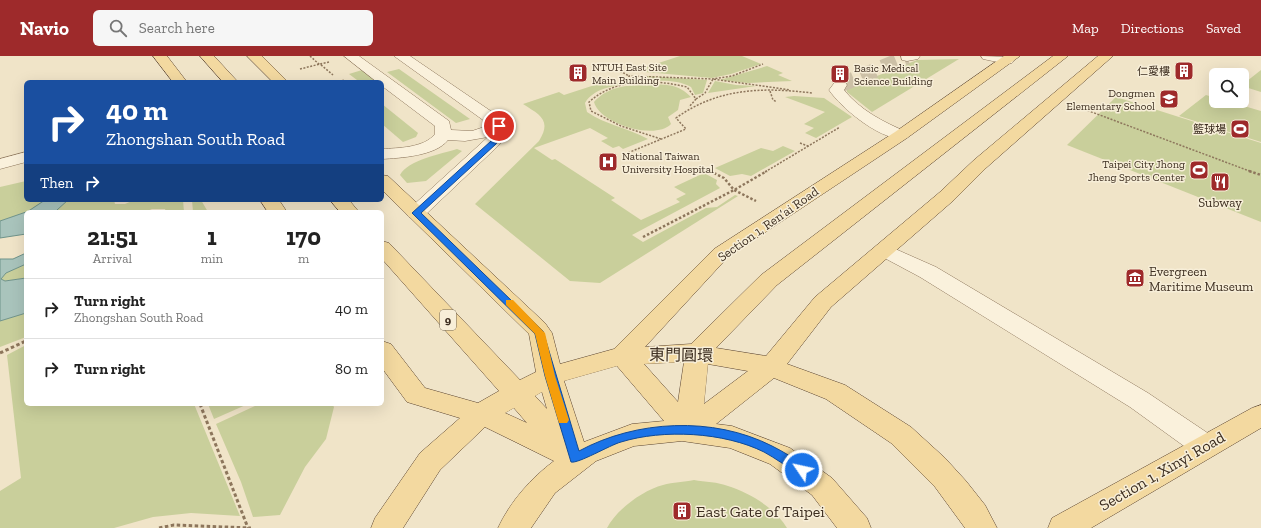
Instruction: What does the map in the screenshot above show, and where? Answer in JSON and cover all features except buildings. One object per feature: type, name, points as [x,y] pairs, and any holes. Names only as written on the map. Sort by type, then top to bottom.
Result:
[{"type":"main road","points":[[160,56],[178,80]]},
{"type":"main road","points":[[207,56],[229,80]]},
{"type":"main road","points":[[254,56],[279,80]]},
{"type":"main road","points":[[688,431],[697,353],[774,275],[1061,56]]},
{"type":"main road","points":[[688,431],[772,366],[817,308],[947,196],[980,164],[1106,56]]},
{"type":"main road","name":"Section 1, Ren’ai Road","points":[[622,356],[721,253],[901,135],[1010,58]]},
{"type":"main road","points":[[384,182],[540,333],[550,376],[575,458]]},
{"type":"main road","points":[[341,202],[348,210]]},
{"type":"main road","name":"9","points":[[384,249],[575,458]]},
{"type":"main road","name":"東門圓環","points":[[386,528],[396,509],[421,472],[450,441],[482,414],[515,392],[550,376],[586,364],[622,356],[660,352],[697,353],[735,357],[772,366],[810,380],[846,397],[882,420],[916,448],[948,481],[982,528]]},
{"type":"main road","points":[[384,353],[416,395],[482,414],[575,458]]},
{"type":"main road","points":[[622,356],[688,431]]},
{"type":"main road","name":"Section 1, Xinyi Road","points":[[1062,528],[1261,415]]},
{"type":"main road","points":[[513,528],[521,513],[537,492],[555,474],[575,458],[597,446],[620,438],[654,431],[688,431],[719,433],[743,439],[768,449],[791,462],[812,478],[832,497],[856,528]]},
{"type":"street","points":[[351,56],[383,80]]},
{"type":"street","points":[[401,56],[493,120],[499,126],[499,134],[493,142],[416,213]]},
{"type":"street","points":[[988,56],[1010,58]]},
{"type":"street","points":[[384,80],[443,124],[443,134],[436,143],[399,154],[384,154]]},
{"type":"street","points":[[840,91],[845,102],[880,128],[901,135]]},
{"type":"street","points":[[443,134],[472,136],[487,133],[499,126]]},
{"type":"street","points":[[0,164],[24,158]]},
{"type":"street","points":[[884,250],[928,272],[1126,392],[1205,446]]},
{"type":"path","points":[[310,56],[333,75],[326,69]]},
{"type":"path","points":[[296,70],[320,65],[334,60]]},
{"type":"path","points":[[625,154],[686,129],[676,118],[696,99],[705,93],[713,79],[746,71],[762,64]]},
{"type":"path","points":[[620,71],[629,76],[646,75],[713,79],[725,82],[773,86],[794,91]]},
{"type":"path","points":[[629,76],[629,84]]},
{"type":"path","points":[[661,140],[651,134],[626,128],[608,121],[591,111],[589,102],[596,94],[609,88],[629,84],[664,82],[687,87],[696,99]]},
{"type":"path","points":[[770,91],[773,100],[777,102]]},
{"type":"path","points":[[689,107],[735,92],[840,91]]},
{"type":"path","points":[[1080,108],[1261,175]]},
{"type":"path","points":[[643,237],[734,190],[843,126]]},
{"type":"path","points":[[800,143],[809,146]]},
{"type":"path","points":[[709,170],[724,178],[734,190],[762,203]]},
{"type":"path","points":[[0,353],[24,342]]},
{"type":"path","points":[[201,406],[245,516],[248,528]]},
{"type":"path","points":[[158,528],[174,525],[251,528]]},
{"type":"green space","points":[[680,56],[742,56],[761,64],[731,74],[712,78],[634,71]]},
{"type":"green space","points":[[959,59],[872,112],[847,92],[847,88],[917,60]]},
{"type":"green space","points":[[767,66],[783,73],[778,75],[792,81],[748,83],[720,80]]},
{"type":"green space","points":[[399,69],[470,119],[456,123],[387,72]]},
{"type":"green space","points":[[362,70],[374,80],[357,80],[349,74]]},
{"type":"green space","points":[[1261,70],[1261,92],[1249,88],[1249,79]]},
{"type":"green space","points":[[646,76],[707,80],[703,93],[695,95],[691,87],[677,82],[663,81],[633,83],[632,81]]},
{"type":"green space","points":[[715,81],[736,85],[756,86],[708,93]]},
{"type":"green space","points":[[604,82],[627,84],[609,87],[593,94],[585,103],[587,112],[602,120],[648,139],[623,149],[619,146],[613,148],[601,141],[608,138],[590,128],[534,148],[552,160],[555,159],[615,198],[611,200],[641,220],[680,202],[676,199],[686,194],[674,187],[704,173],[717,180],[716,184],[720,188],[632,235],[643,242],[706,208],[717,207],[735,195],[738,196],[600,283],[570,281],[475,204],[539,141],[543,134],[544,123],[542,119],[534,111],[523,104],[559,92],[564,95]]},
{"type":"green space","points":[[652,84],[677,87],[691,97],[680,100],[678,110],[668,117],[671,124],[663,129],[653,131],[641,130],[616,123],[598,110],[594,102],[600,96],[613,89]]},
{"type":"green space","name":"籃球場","points":[[1206,95],[1209,96],[1209,108],[1249,107],[1261,111],[1261,142],[1179,116]]},
{"type":"green space","points":[[794,96],[824,98],[852,117],[816,138],[805,133],[814,128],[804,124],[825,112],[785,97]]},
{"type":"green space","points":[[1116,97],[1261,143],[1261,222],[1067,145]]},
{"type":"green space","points":[[384,106],[418,133],[416,137],[403,142],[384,126]]},
{"type":"green space","points":[[783,146],[795,151],[751,176],[742,174],[730,176],[715,168],[761,148],[773,151]]},
{"type":"green space","points":[[457,149],[462,151],[426,181],[407,183],[400,175],[410,165],[434,155]]},
{"type":"green space","points":[[24,181],[24,202],[43,202],[33,210],[24,210],[24,213],[0,221],[0,187]]},
{"type":"green space","points":[[66,202],[114,202],[115,204],[125,204],[130,202],[183,202],[184,210],[152,209],[57,210]]},
{"type":"green space","points":[[192,202],[202,202],[207,210],[193,210]]},
{"type":"green space","points":[[24,265],[24,278],[5,281],[1,279],[6,273]]},
{"type":"green space","points":[[24,314],[24,338],[0,347],[0,321]]},
{"type":"green space","points":[[24,346],[24,406],[195,406],[240,516],[191,513],[153,517],[114,528],[0,528],[0,491],[21,478],[7,355]]},
{"type":"green space","points":[[209,406],[243,406],[214,419]]},
{"type":"green space","points":[[255,406],[334,407],[326,439],[305,467],[280,515],[253,517],[241,482],[216,424]]},
{"type":"green space","points":[[694,480],[724,485],[753,497],[776,514],[787,528],[607,528],[611,521],[623,508],[647,491],[667,484]]},
{"type":"water","points":[[42,202],[66,202],[57,210],[30,210]]},
{"type":"water","points":[[24,213],[24,234],[0,238],[0,221]]},
{"type":"water","points":[[24,254],[24,265],[6,273],[1,279],[5,281],[24,278],[24,314],[0,321],[0,259],[13,259]]},
{"type":"tunnel","points":[[840,85],[907,57]]},
{"type":"slow traffic","points":[[509,303],[540,333],[550,376],[563,420]]},
{"type":"place","name":"仁愛樓","points":[[1184,71]]},
{"type":"place","name":"NTUH East Site Main Building","points":[[578,73]]},
{"type":"place","name":"Basic Medical Science Building","points":[[840,74]]},
{"type":"place","name":"Dongmen Elementary School","points":[[1169,99]]},
{"type":"place","name":"籃球場","points":[[1240,129]]},
{"type":"place","name":"National Taiwan University Hospital","points":[[608,162]]},
{"type":"place","name":"Taipei City Jhong Jheng Sports Center","points":[[1199,170]]},
{"type":"place","name":"Subway","points":[[1220,182]]},
{"type":"place","name":"Evergreen Maritime Museum","points":[[1135,278]]},
{"type":"place","name":"East Gate of Taipei","points":[[682,511]]},
{"type":"route","points":[[499,126],[499,134],[493,142],[416,213],[540,333],[550,376],[575,458],[597,446],[620,438],[654,431],[688,431],[719,433],[743,439],[768,449],[802,470]]}]
